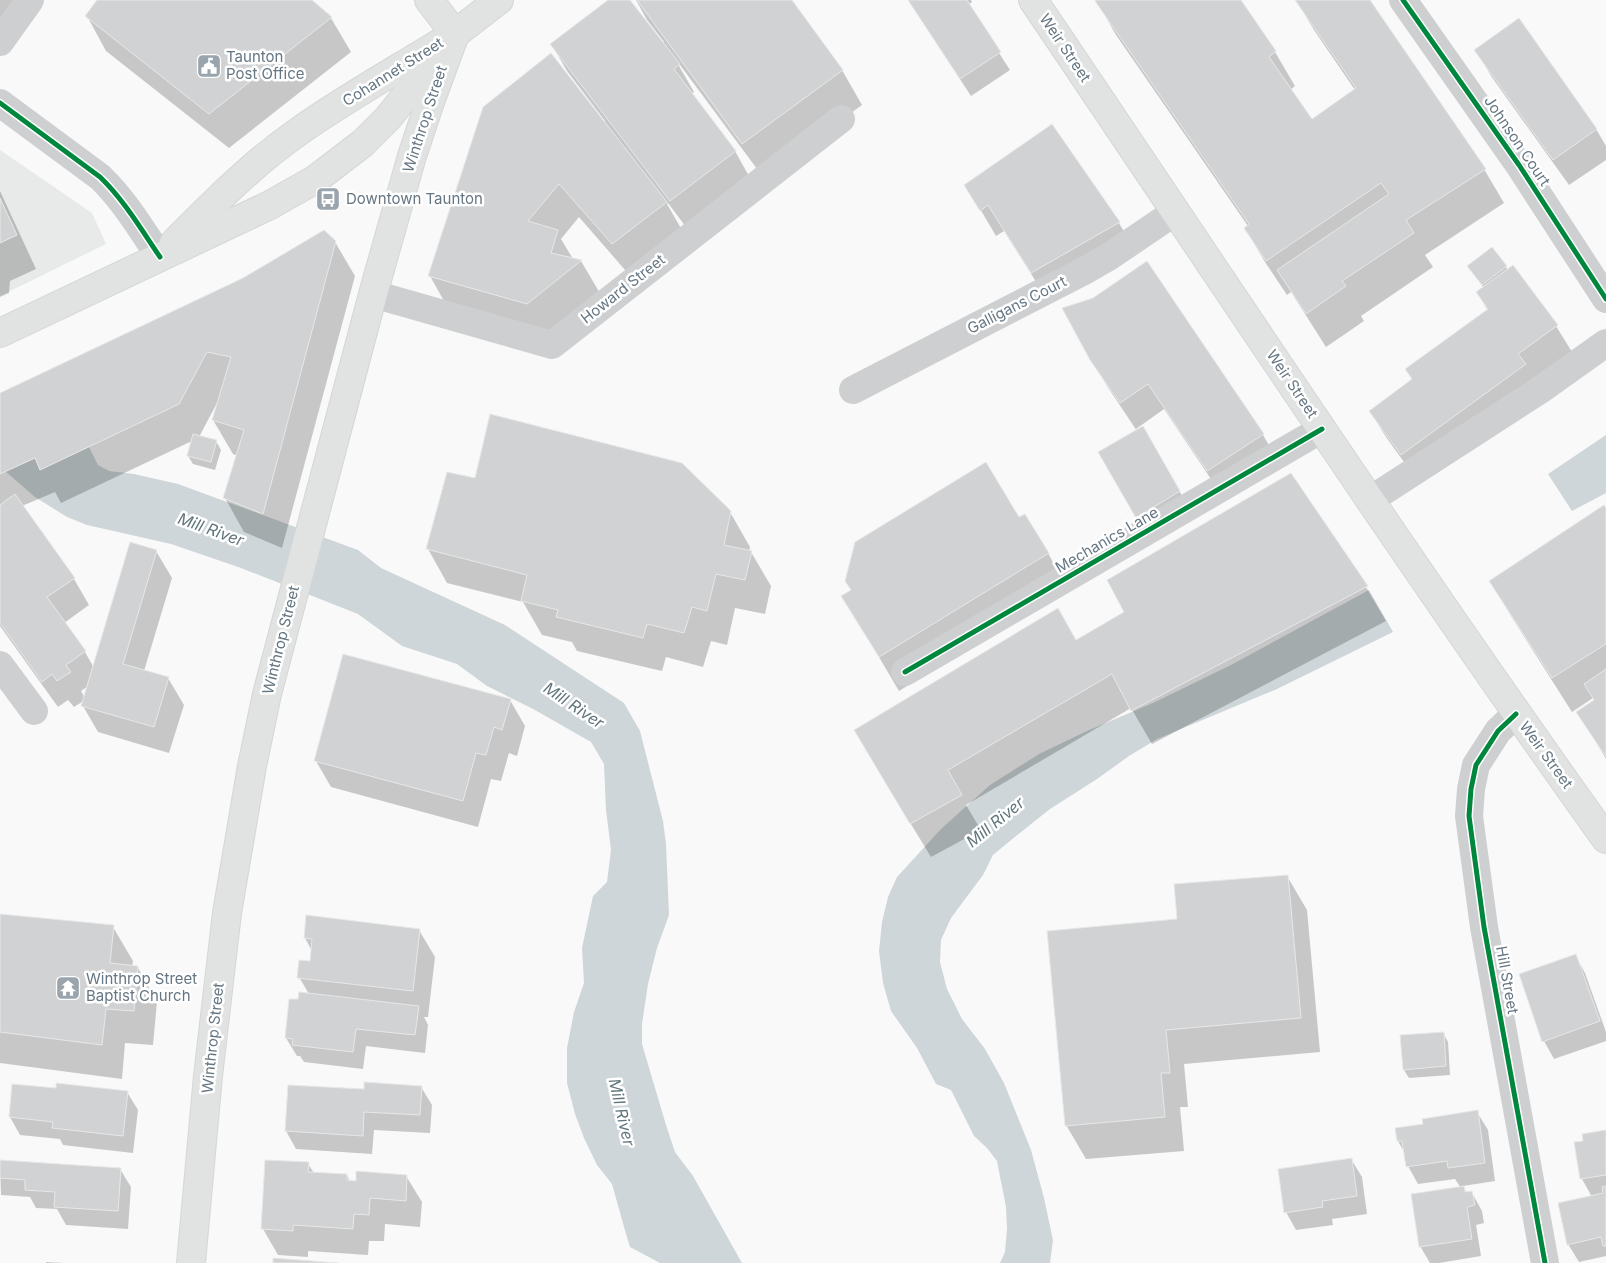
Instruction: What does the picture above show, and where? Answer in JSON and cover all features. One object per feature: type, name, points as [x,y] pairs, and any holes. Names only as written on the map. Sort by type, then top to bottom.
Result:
[{"type":"main road","points":[[429,0],[455,34],[499,0]]},
{"type":"main road","name":"Weir Street","points":[[1033,0],[1516,714],[1606,839]]},
{"type":"main road","name":"Cohannet Street","points":[[160,257],[245,174],[298,132],[455,34]]},
{"type":"main road","name":"Cohannet Street","points":[[0,333],[286,196],[316,179],[363,143],[388,118],[455,34]]},
{"type":"main road","name":"Winthrop Street","points":[[191,1263],[208,1076],[227,913],[252,766],[267,694],[373,294],[412,156],[455,34]]},
{"type":"street","points":[[0,42],[30,0]]},
{"type":"street","name":"Johnson Court","points":[[1403,0],[1519,165],[1606,299]]},
{"type":"street","points":[[0,103],[100,177],[122,201],[160,257]]},
{"type":"street","name":"Howard Street","points":[[373,294],[552,345],[841,118]]},
{"type":"street","name":"Galligans Court","points":[[853,390],[1084,271],[1110,256],[1175,212]]},
{"type":"street","points":[[1370,500],[1540,390],[1606,343]]},
{"type":"street","name":"Mechanics Lane","points":[[905,672],[1322,429]]},
{"type":"street","points":[[0,665],[34,711]]},
{"type":"street","name":"Hill Street","points":[[1516,714],[1498,731],[1476,765],[1471,789],[1469,816],[1484,927],[1545,1263]]},
{"type":"shaded area","points":[[0,150],[92,213],[106,244],[0,296]]},
{"type":"water","points":[[1606,435],[1606,493],[1572,511],[1548,474]]},
{"type":"water","name":"Mill River","points":[[89,447],[98,465],[109,471],[134,474],[178,484],[358,550],[381,568],[505,625],[624,703],[640,731],[663,821],[666,844],[669,915],[657,948],[648,984],[642,1024],[642,1044],[675,1152],[693,1176],[742,1263],[660,1263],[630,1247],[612,1184],[597,1165],[575,1114],[567,1083],[567,1048],[574,1012],[584,983],[582,948],[593,896],[607,882],[611,850],[606,810],[604,764],[591,742],[535,710],[487,686],[457,664],[402,646],[358,614],[241,568],[171,544],[87,525],[67,517],[35,497],[5,471],[35,458],[41,469]]},
{"type":"water","name":"Mill River","points":[[1369,590],[1393,632],[1277,689],[1157,739],[1129,756],[1050,809],[993,855],[983,875],[951,918],[941,940],[940,962],[947,989],[962,1019],[985,1049],[1004,1083],[1031,1150],[1053,1240],[1050,1263],[1000,1263],[1005,1252],[1007,1229],[1006,1207],[997,1161],[974,1136],[951,1090],[936,1084],[917,1048],[891,1011],[883,983],[879,951],[882,922],[888,897],[897,877],[941,829],[990,785],[1039,754],[1153,703],[1231,665]]},
{"type":"building","name":"Taunton Post Office","points":[[97,0],[312,0],[332,17],[209,114],[85,16]]},
{"type":"building","points":[[608,0],[630,0],[680,64],[674,69],[736,151],[670,201],[550,44]]},
{"type":"building","points":[[637,0],[792,0],[843,70],[742,144]]},
{"type":"building","points":[[908,0],[967,0],[1001,52],[960,79]]},
{"type":"building","points":[[1096,0],[1241,0],[1276,51],[1269,57],[1312,119],[1356,88],[1295,0],[1370,0],[1486,169],[1406,220],[1414,233],[1342,281],[1346,286],[1306,314],[1277,270],[1389,194],[1381,183],[1266,261],[1244,228],[1249,224]]},
{"type":"building","points":[[1519,18],[1597,129],[1553,160],[1474,50]]},
{"type":"building","points":[[551,53],[667,202],[612,244],[559,184],[528,221],[558,230],[551,253],[582,260],[527,304],[428,276],[483,107]]},
{"type":"building","points":[[1052,124],[1120,222],[1031,273],[988,205],[980,211],[964,185]]},
{"type":"building","points":[[0,198],[17,235],[0,243]]},
{"type":"building","points":[[324,230],[336,241],[263,514],[223,498],[244,430],[212,420],[231,357],[207,352],[179,404],[40,470],[35,458],[0,474],[0,393],[243,278]]},
{"type":"building","points":[[1492,247],[1507,266],[1482,285],[1467,266]]},
{"type":"building","points":[[1147,261],[1264,434],[1207,471],[1148,384],[1120,403],[1090,360],[1062,308],[1093,298]]},
{"type":"building","points":[[1513,265],[1558,325],[1518,354],[1526,364],[1401,455],[1369,411],[1412,379],[1405,369],[1488,309],[1476,292]]},
{"type":"building","points":[[490,414],[682,463],[731,511],[724,545],[752,551],[745,580],[716,574],[707,611],[692,607],[684,633],[647,624],[643,638],[556,617],[558,610],[521,601],[527,575],[426,549],[447,472],[475,478]]},
{"type":"building","points":[[1143,426],[1180,491],[1136,518],[1098,452]]},
{"type":"building","points":[[193,434],[217,440],[211,462],[187,456]]},
{"type":"building","points":[[986,462],[1019,517],[1025,514],[1049,553],[879,657],[841,596],[851,590],[845,581],[855,542]]},
{"type":"building","points":[[1291,473],[1368,586],[1131,711],[1112,674],[948,770],[962,795],[910,824],[854,730],[1058,608],[1076,640],[1124,612],[1107,580]]},
{"type":"building","points":[[15,494],[75,578],[47,597],[86,651],[66,665],[71,672],[57,681],[52,674],[42,682],[0,623],[0,505]]},
{"type":"building","points":[[1604,505],[1606,508],[1606,644],[1552,678],[1489,581]]},
{"type":"building","points":[[130,542],[157,550],[123,664],[169,677],[154,727],[81,706]]},
{"type":"building","points":[[343,654],[511,699],[502,730],[494,727],[486,755],[476,753],[463,801],[314,761]]},
{"type":"building","points":[[1606,669],[1606,757],[1576,712],[1594,700],[1584,684]]},
{"type":"building","points":[[1288,875],[1301,1018],[1166,1030],[1170,1073],[1161,1073],[1165,1117],[1065,1126],[1047,931],[1177,919],[1174,884]]},
{"type":"building","name":"Winthrop Street Baptist Church","points":[[0,914],[114,925],[110,963],[138,966],[134,1011],[106,1009],[102,1045],[0,1032]]},
{"type":"building","points":[[306,915],[420,929],[413,991],[297,978],[299,960],[310,961],[312,939],[304,938]]},
{"type":"building","points":[[1576,954],[1600,1021],[1542,1042],[1519,974]]},
{"type":"building","points":[[299,992],[419,1006],[415,1035],[356,1029],[353,1052],[292,1045],[293,1039],[285,1038],[289,999],[298,999]]},
{"type":"building","points":[[1444,1032],[1446,1066],[1403,1070],[1400,1035]]},
{"type":"building","points":[[364,1082],[422,1086],[420,1115],[364,1112],[363,1136],[285,1131],[288,1085],[364,1089]]},
{"type":"building","points":[[56,1083],[128,1091],[123,1136],[52,1128],[53,1122],[9,1117],[12,1084],[56,1088]]},
{"type":"building","points":[[1478,1110],[1485,1163],[1448,1168],[1447,1161],[1406,1167],[1402,1141],[1397,1141],[1395,1128],[1423,1124],[1422,1119]]},
{"type":"building","points":[[1606,1130],[1606,1175],[1580,1179],[1574,1142],[1583,1141],[1582,1134]]},
{"type":"building","points":[[1352,1158],[1357,1196],[1322,1201],[1323,1207],[1284,1213],[1278,1169]]},
{"type":"building","points":[[0,1160],[121,1168],[118,1211],[54,1207],[55,1192],[25,1190],[25,1180],[0,1178]]},
{"type":"building","points":[[265,1160],[309,1162],[308,1172],[347,1174],[347,1180],[356,1181],[356,1171],[407,1175],[406,1201],[370,1198],[369,1215],[354,1214],[353,1229],[293,1225],[293,1231],[261,1229]]},
{"type":"building","points":[[1464,1186],[1465,1192],[1472,1191],[1475,1205],[1467,1207],[1472,1239],[1419,1247],[1411,1194]]},
{"type":"building","points":[[1606,1186],[1606,1246],[1603,1246],[1601,1237],[1567,1245],[1558,1203],[1603,1193],[1602,1187]]},
{"type":"building","points":[[273,1258],[339,1263],[273,1263]]},
{"type":"cycle path","points":[[1403,0],[1519,165],[1606,299]]},
{"type":"cycle path","points":[[0,103],[100,177],[125,205],[160,257]]},
{"type":"cycle path","points":[[905,672],[1322,429]]},
{"type":"cycle path","points":[[1516,714],[1498,731],[1476,765],[1471,789],[1469,816],[1484,927],[1545,1263]]},
{"type":"place","name":"Taunton Post Office","points":[[209,66]]},
{"type":"place","name":"Downtown Taunton","points":[[328,199]]},
{"type":"place","name":"Winthrop Street Baptist Church","points":[[68,988]]}]
